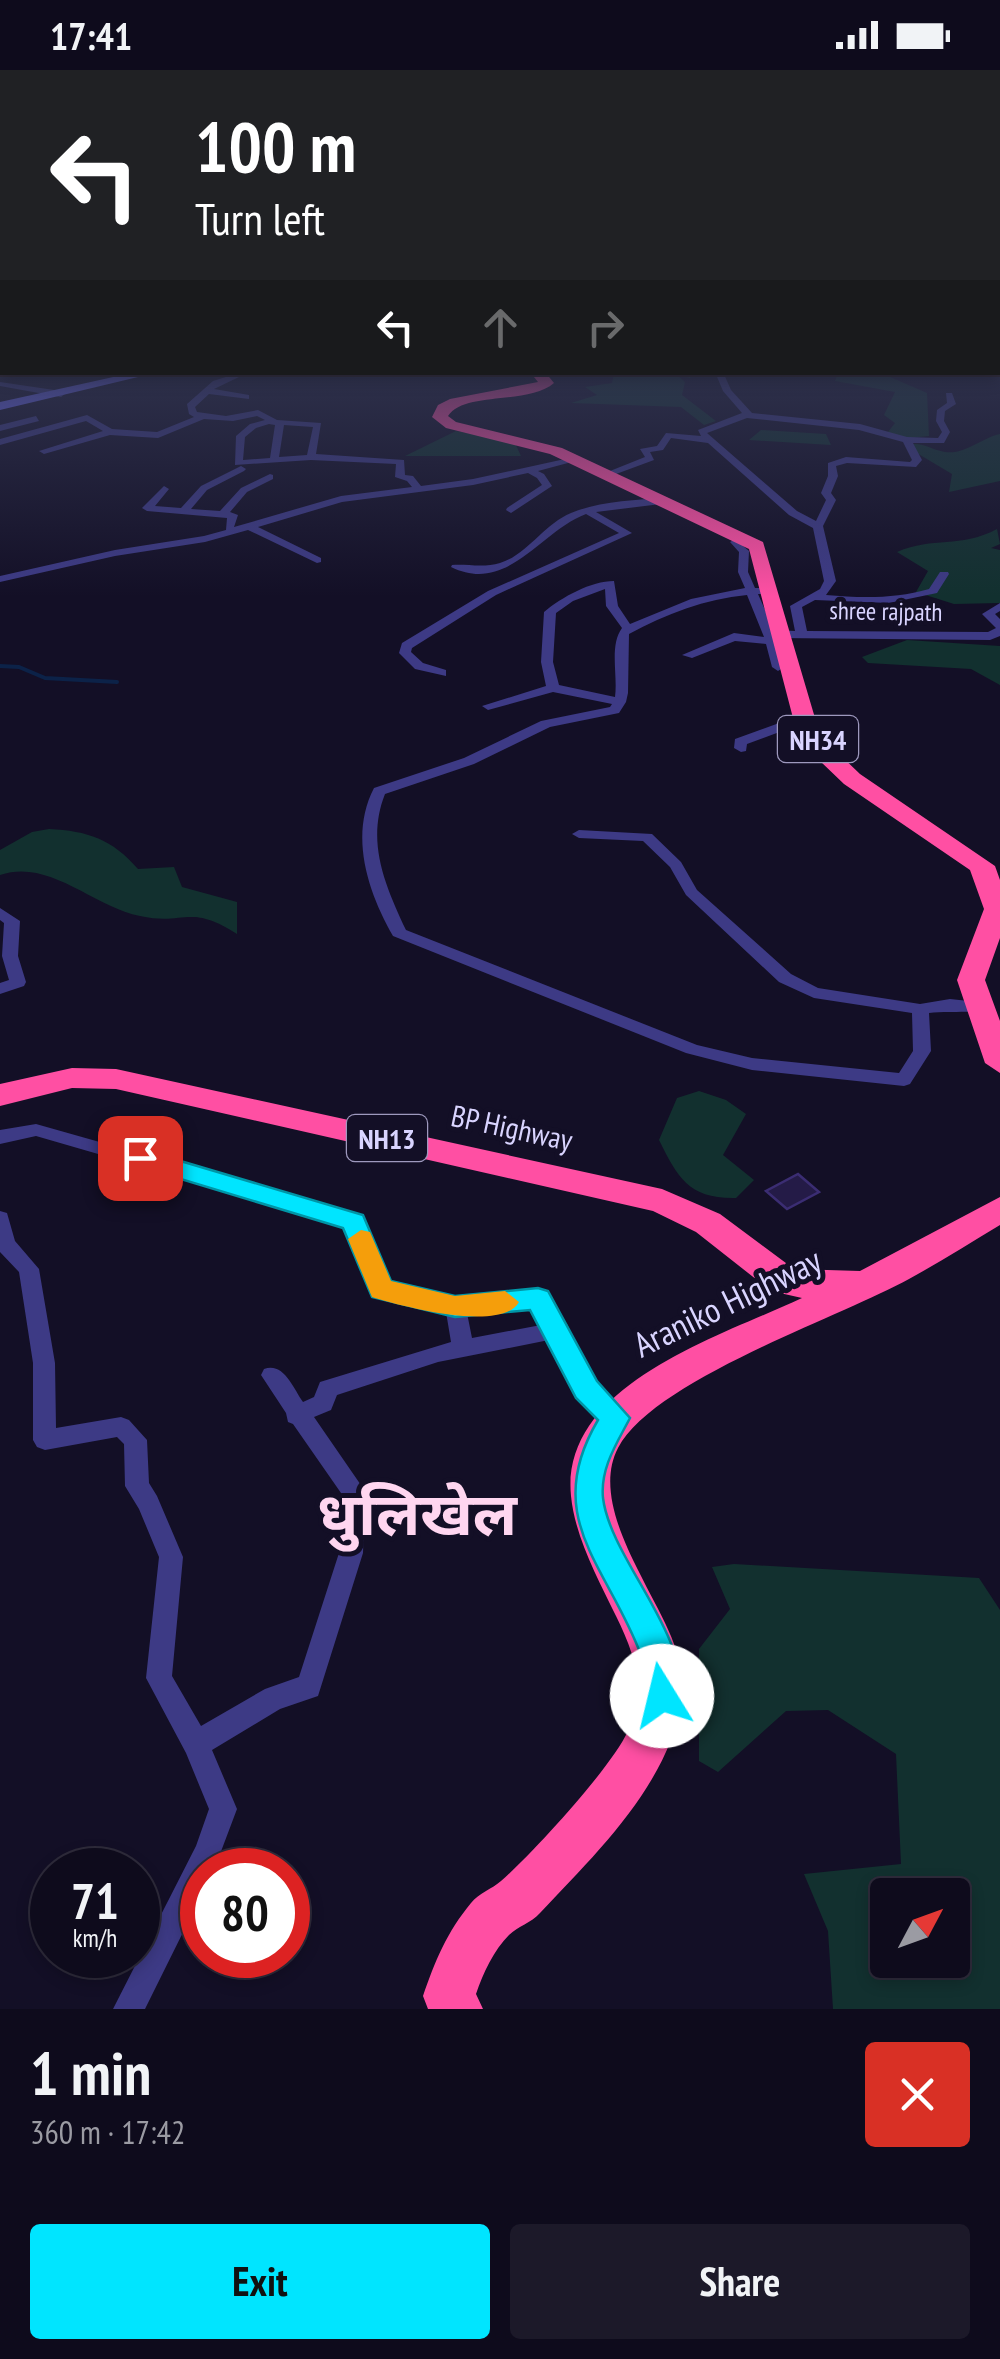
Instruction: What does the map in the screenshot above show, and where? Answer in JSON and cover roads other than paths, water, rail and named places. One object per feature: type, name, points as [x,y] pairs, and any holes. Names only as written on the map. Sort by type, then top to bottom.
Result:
[{"type":"highway","name":"NH34","points":[[440,416],[451,425],[522,441],[574,460],[758,546],[762,590],[781,636],[804,718],[828,756],[852,779],[991,866],[997,909],[971,980],[1000,1063]]},
{"type":"highway","name":"BP Highway","points":[[0,1095],[61,1080],[116,1079],[572,1178],[687,1212],[784,1281],[814,1287],[896,1270]]},
{"type":"highway","name":"Araniko Highway","points":[[448,2005],[472,1940],[492,1916],[518,1900],[625,1782],[640,1760],[662,1696],[659,1657],[598,1535],[588,1497],[594,1453],[615,1418],[644,1392],[896,1270],[1000,1209]]},
{"type":"highway","points":[[752,1338],[769,1314],[770,1298],[769,1284],[756,1263]]},
{"type":"street","points":[[44,452],[110,432],[158,435],[202,416]]},
{"type":"street","points":[[206,416],[235,421],[248,416]]},
{"type":"street","points":[[265,416],[276,422]]},
{"type":"street","points":[[745,416],[702,429],[708,440],[793,513],[818,526]]},
{"type":"street","points":[[752,416],[860,427],[907,440],[941,441],[946,432],[941,416]]},
{"type":"street","points":[[0,442],[87,418],[110,432]]},
{"type":"street","points":[[0,428],[36,419]]},
{"type":"street","points":[[274,460],[276,422]]},
{"type":"street","points":[[311,457],[318,425],[276,422],[246,430],[236,457],[241,464],[311,457],[401,462],[400,477],[410,478],[418,487]]},
{"type":"street","points":[[605,475],[651,458],[643,450],[660,448],[669,435],[708,440]]},
{"type":"street","points":[[778,667],[781,636],[796,606],[815,597],[830,581],[818,526],[831,500],[826,493],[831,465],[846,460],[913,465],[917,460],[907,440]]},
{"type":"street","points":[[0,579],[233,532],[319,504],[473,482],[574,460]]},
{"type":"street","points":[[184,512],[204,488],[240,469]]},
{"type":"street","points":[[511,510],[547,486],[542,476],[526,469]]},
{"type":"street","points":[[223,514],[244,490],[270,478]]},
{"type":"street","points":[[164,489],[147,508],[234,516],[229,527],[233,532]]},
{"type":"street","points":[[456,567],[485,570],[520,560],[550,527],[588,512],[665,500]]},
{"type":"street","points":[[442,673],[418,666],[405,653],[406,646],[492,593],[626,532],[588,512]]},
{"type":"street","points":[[250,526],[317,560]]},
{"type":"street","points":[[735,542],[744,550],[744,572],[762,590]]},
{"type":"street","points":[[815,597],[852,601],[907,598],[933,591],[944,574]]},
{"type":"street","points":[[553,688],[548,662],[550,612],[569,598],[610,583],[612,606],[628,629]]},
{"type":"street","points":[[762,590],[692,603],[623,632],[618,659],[626,683],[614,710],[546,724],[469,761],[379,792],[371,806],[370,867],[399,933],[692,1049],[752,1064],[904,1080],[922,1051],[920,1009]]},
{"type":"street","points":[[997,631],[988,614],[1000,606]]},
{"type":"street","name":"shree rajpath","points":[[688,655],[734,637],[997,631]]},
{"type":"street","points":[[488,706],[553,688],[620,702]]},
{"type":"street","points":[[740,748],[740,742],[751,736],[804,718]]},
{"type":"street","points":[[579,834],[646,837],[676,864],[690,892],[785,978],[814,993],[920,1009],[950,1004],[982,1007]]},
{"type":"street","points":[[0,913],[12,921],[10,956],[18,982],[0,989]]},
{"type":"street","points":[[0,1137],[36,1130],[354,1222],[381,1290],[455,1306],[538,1298],[559,1330],[586,1389],[615,1418]]},
{"type":"street","points":[[0,1218],[5,1244],[29,1269],[44,1363],[45,1440],[122,1428],[135,1440],[137,1486],[156,1516],[171,1558],[159,1678],[196,1744],[223,1810],[208,1852],[129,2009]]},
{"type":"street","points":[[455,1306],[463,1348]]},
{"type":"street","points":[[296,1415],[322,1403],[328,1388],[463,1348],[559,1330]]},
{"type":"street","points":[[196,1744],[274,1698],[309,1687],[328,1640],[351,1553],[353,1491],[296,1415],[272,1375]]},
{"type":"waterway","points":[[0,666],[19,667],[45,678],[117,682]]},
{"type":"district","name":"धुलिखेल","points":[[417,1513]]}]
